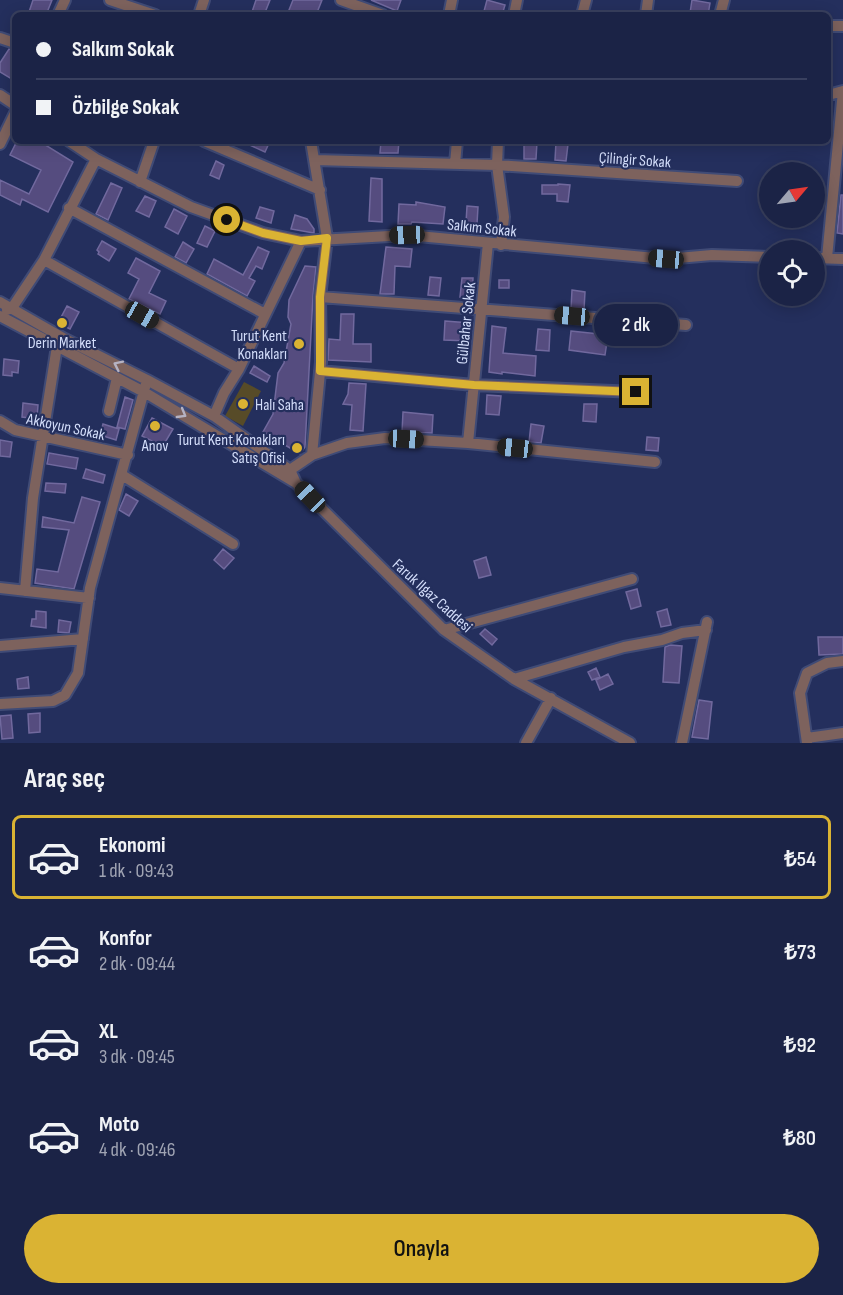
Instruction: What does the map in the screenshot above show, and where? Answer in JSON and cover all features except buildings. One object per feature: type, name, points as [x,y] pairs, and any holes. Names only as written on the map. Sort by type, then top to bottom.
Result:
[{"type":"street","points":[[110,0],[146,12]]},
{"type":"street","points":[[341,0],[375,12]]},
{"type":"street","points":[[843,91],[827,258],[843,259]]},
{"type":"street","points":[[0,144],[12,119]]},
{"type":"street","points":[[140,182],[153,144]]},
{"type":"street","points":[[211,144],[320,190]]},
{"type":"street","points":[[312,144],[327,238],[320,297],[320,371],[312,455]]},
{"type":"street","points":[[454,164],[457,144]]},
{"type":"street","points":[[498,144],[497,165],[504,217],[501,245]]},
{"type":"street","name":"Salkım Sokak","points":[[81,145],[96,159],[191,207],[263,233],[301,241],[407,235],[666,259],[712,255],[759,257]]},
{"type":"street","points":[[0,314],[11,308],[44,260],[96,159]]},
{"type":"street","name":"Çilingir Sokak","points":[[315,160],[497,165],[737,180]]},
{"type":"street","points":[[69,208],[265,314]]},
{"type":"street","points":[[214,417],[301,241]]},
{"type":"street","name":"Gülbahar Sokak","points":[[468,443],[488,243]]},
{"type":"street","points":[[44,260],[239,369]]},
{"type":"street","points":[[320,297],[686,325]]},
{"type":"street","points":[[0,302],[65,339],[214,417],[290,470],[312,455],[347,443],[385,438],[468,443],[655,462]]},
{"type":"street","name":"Faruk Ilgaz Caddesi","points":[[0,314],[144,392],[296,483],[444,630],[514,679],[630,743]]},
{"type":"street","points":[[25,591],[33,498],[57,346]]},
{"type":"street","points":[[320,371],[474,385],[636,392]]},
{"type":"street","points":[[110,411],[117,378]]},
{"type":"street","points":[[0,704],[52,701],[65,695],[78,673],[88,598],[147,380]]},
{"type":"street","name":"Akkoyun Sokak","points":[[0,421],[15,430],[128,455]]},
{"type":"street","name":"Faruk Ilgaz Caddesi","points":[[290,470],[296,483]]},
{"type":"street","points":[[122,475],[233,544]]},
{"type":"street","points":[[444,630],[632,579]]},
{"type":"street","points":[[0,588],[88,598]]},
{"type":"street","points":[[514,679],[707,626],[682,743]]},
{"type":"street","points":[[0,646],[83,639]]},
{"type":"street","points":[[843,661],[827,663],[807,673],[800,693],[807,741],[843,733]]},
{"type":"street","points":[[526,743],[551,698]]},
{"type":"shaded area","name":"Halı Saha","points":[[244,382],[261,391],[243,426],[225,416]]},
{"type":"place","name":"Derin Market","points":[[62,323]]},
{"type":"place","name":"Turut Kent Konakları","points":[[299,344]]},
{"type":"place","name":"Halı Saha","points":[[243,404]]},
{"type":"place","name":"Anov","points":[[155,426]]},
{"type":"place","name":"Turut Kent Konakları Satış Ofisi","points":[[297,448]]},
{"type":"route","points":[[227,220],[263,233],[301,241],[327,238],[320,297],[320,371],[474,385],[636,392]]}]
